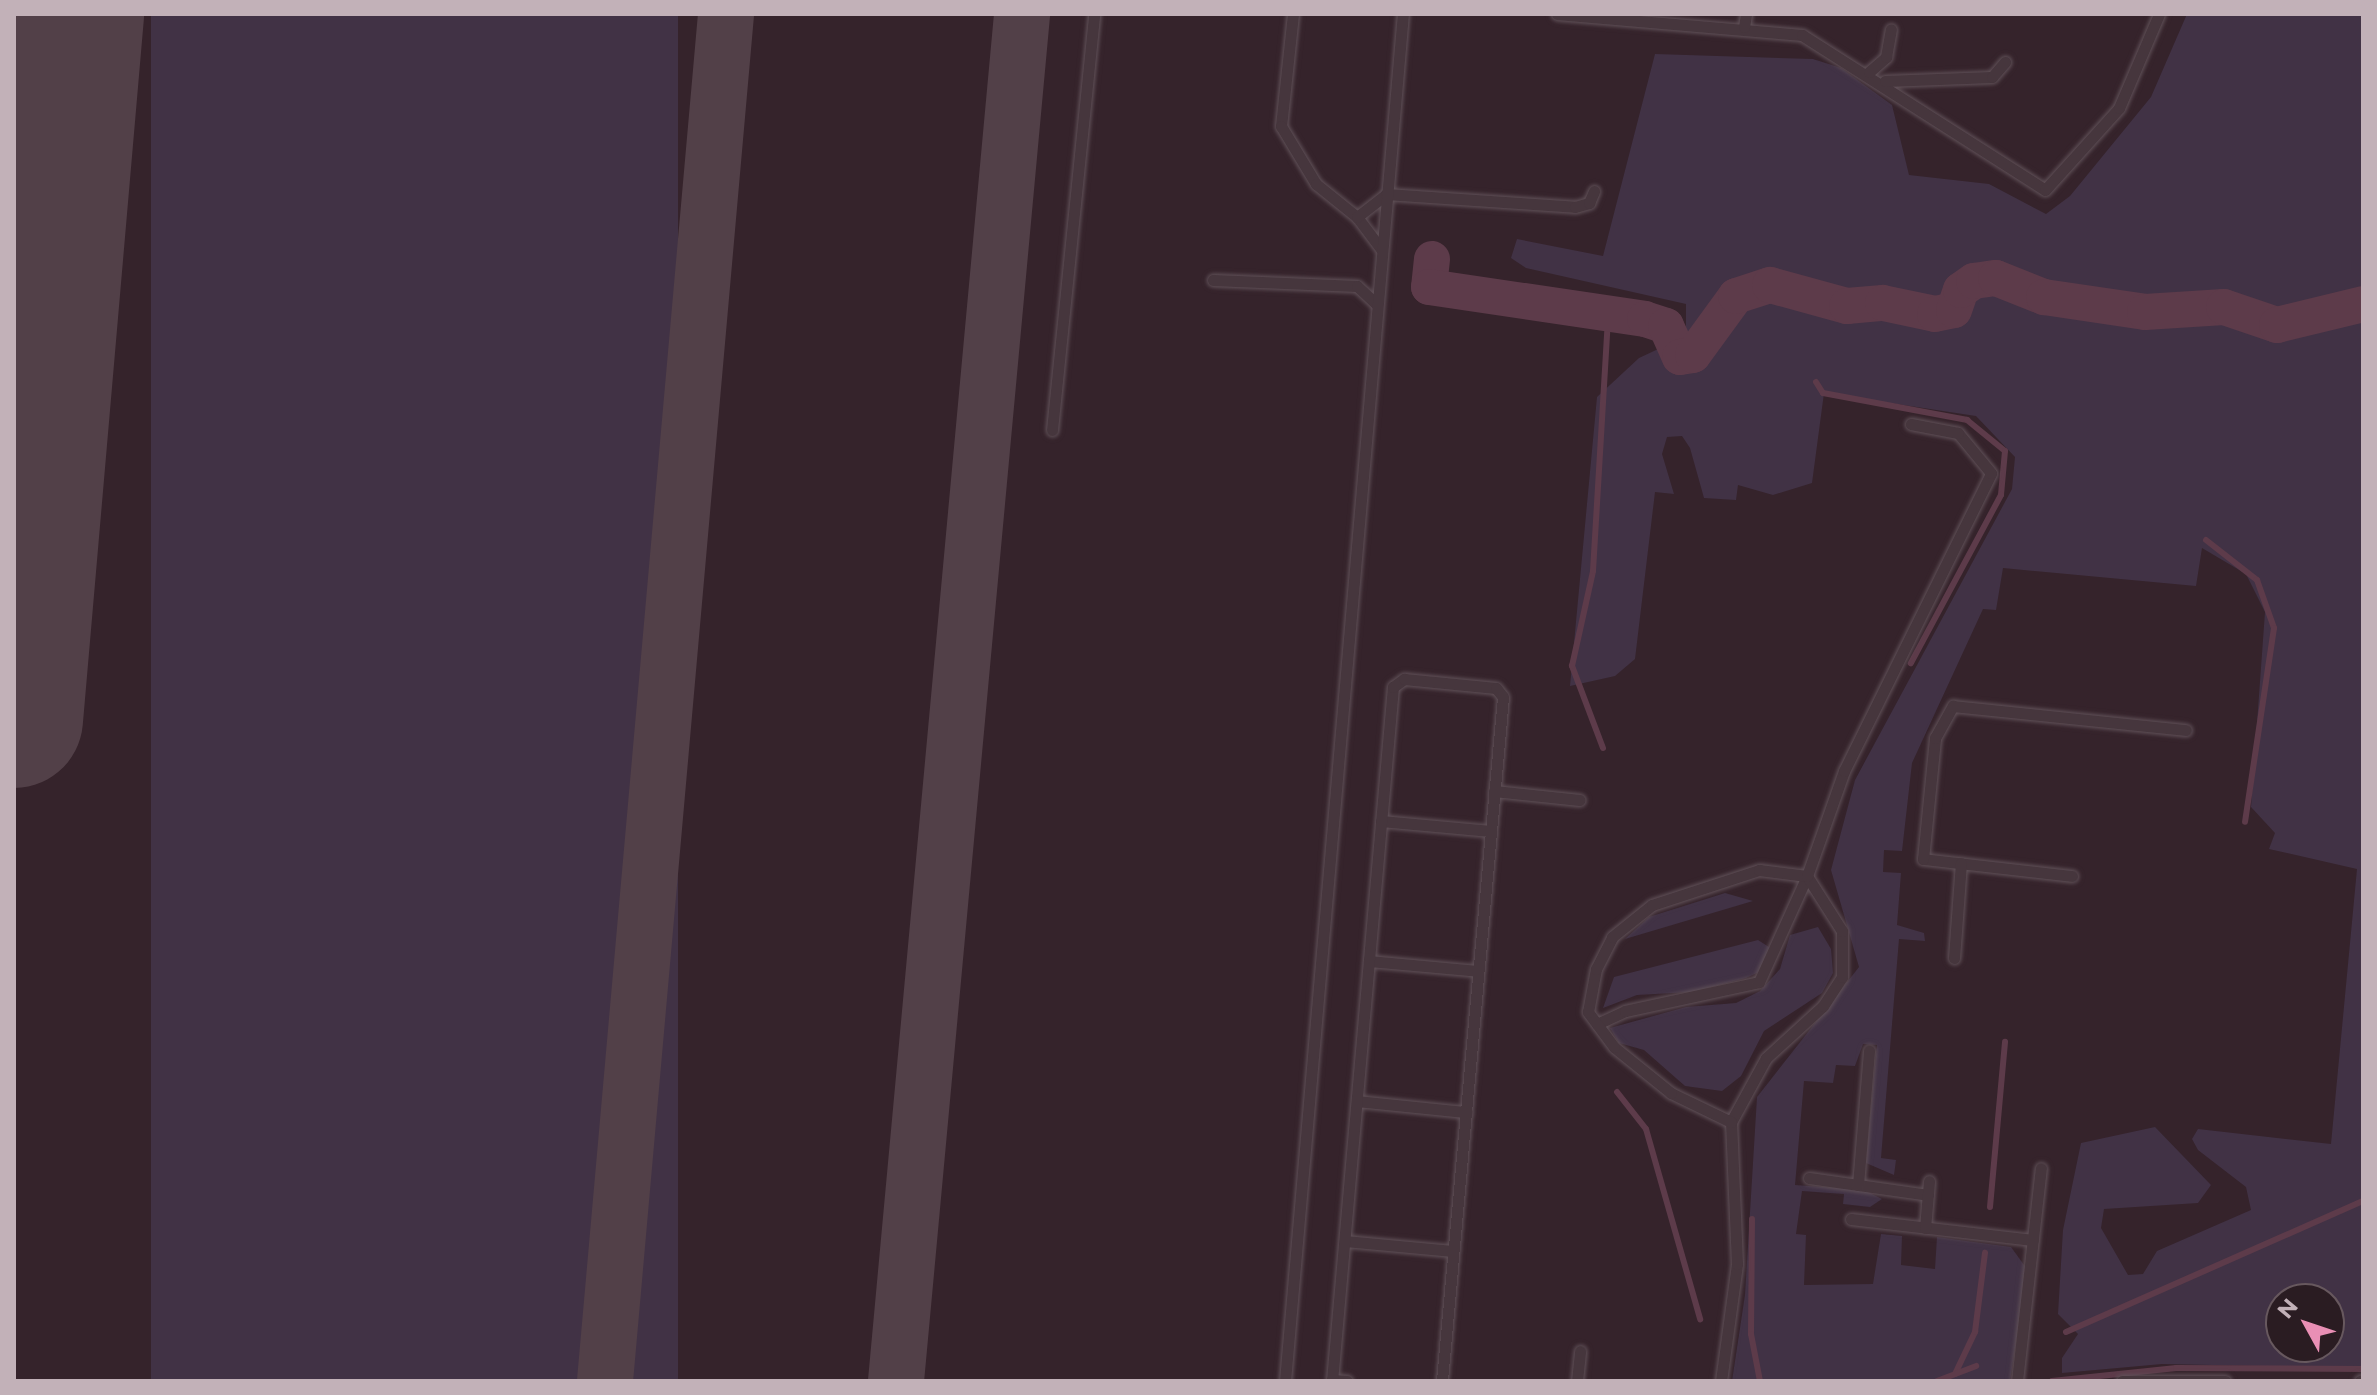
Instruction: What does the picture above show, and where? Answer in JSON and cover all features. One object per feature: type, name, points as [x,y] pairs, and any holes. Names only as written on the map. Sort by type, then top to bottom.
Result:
[{"type":"lane","points":[[1052,430],[1094,14]]},
{"type":"lane","points":[[1293,14],[1281,126],[1316,184],[1357,217],[1381,249]]},
{"type":"lane","points":[[1285,1381],[1378,274],[1403,14]]},
{"type":"lane","points":[[1557,14],[1744,27],[1802,35],[1884,81],[2045,190],[2119,108],[2159,14]]},
{"type":"lane","points":[[1744,27],[1746,14]]},
{"type":"lane","points":[[1869,72],[1886,57],[1891,29]]},
{"type":"lane","points":[[1884,81],[1992,77],[2005,62]]},
{"type":"lane","points":[[1357,217],[1386,194],[1575,207],[1594,191]]},
{"type":"lane","points":[[1213,280],[1357,286],[1378,274]]},
{"type":"lane","points":[[1357,286],[1376,304]]},
{"type":"lane","points":[[1597,1024],[1625,1011],[1759,982],[1807,876],[1844,771],[1991,473],[1958,433],[1911,424]]},
{"type":"lane","points":[[1347,1381],[1332,1380],[1381,821],[1397,680],[1500,690],[1491,831],[1442,1381]]},
{"type":"lane","points":[[2072,876],[1923,859],[1935,738],[1953,706],[2186,730]]},
{"type":"lane","points":[[1494,791],[1580,800]]},
{"type":"lane","points":[[1381,821],[1491,831]]},
{"type":"lane","points":[[1954,958],[1961,863]]},
{"type":"lane","points":[[1731,1122],[1671,1093],[1597,1024],[1588,1012],[1601,958],[1612,937],[1652,905],[1759,870],[1807,876]]},
{"type":"lane","points":[[1721,1381],[1737,1264],[1731,1122],[1766,1058],[1823,1006],[1842,977],[1842,931],[1807,876]]},
{"type":"lane","points":[[1369,961],[1478,971]]},
{"type":"lane","points":[[1858,1185],[1869,1050]]},
{"type":"lane","points":[[1357,1101],[1466,1112]]},
{"type":"lane","points":[[2017,1381],[2041,1168]]},
{"type":"lane","points":[[1809,1178],[1928,1195]]},
{"type":"lane","points":[[1925,1228],[1929,1181]]},
{"type":"lane","points":[[1851,1219],[2033,1240]]},
{"type":"lane","points":[[1345,1241],[1453,1251]]},
{"type":"lane","points":[[1577,1381],[1580,1351]]},
{"type":"lane","points":[[2122,1381],[2225,1381]]},
{"type":"shaded area","points":[[151,14],[678,14],[678,1381],[151,1381]]},
{"type":"shaded area","points":[[2187,14],[2363,14],[2363,1368],[2162,1364],[2062,1373],[2062,1358],[2078,1334],[2058,1314],[2063,1230],[2081,1143],[2155,1127],[2211,1185],[2198,1203],[2104,1209],[2101,1228],[2128,1275],[2143,1274],[2157,1251],[2251,1210],[2246,1187],[2198,1150],[2192,1139],[2198,1129],[2331,1144],[2357,869],[2269,849],[2275,833],[2251,807],[2265,612],[2246,574],[2202,548],[2196,586],[2003,568],[1996,610],[1983,609],[1912,763],[1902,851],[1884,850],[1883,872],[1901,873],[1897,925],[1924,933],[1925,941],[1899,939],[1881,1158],[1896,1160],[1894,1175],[1866,1163],[1877,1045],[1863,1044],[1855,1066],[1836,1065],[1833,1083],[1804,1081],[1795,1185],[1864,1190],[1882,1199],[1870,1207],[1843,1204],[1844,1194],[1802,1191],[1796,1234],[1806,1235],[1804,1285],[1873,1284],[1881,1234],[1902,1236],[1901,1265],[1935,1269],[1937,1237],[2011,1247],[2027,1269],[2010,1381],[1732,1381],[1745,1295],[1757,1097],[1859,967],[1831,870],[1855,780],[2012,489],[2015,457],[1976,416],[1824,393],[1812,483],[1773,495],[1738,485],[1736,500],[1704,498],[1690,448],[1682,436],[1667,437],[1662,454],[1674,494],[1655,492],[1635,659],[1615,676],[1570,686],[1597,397],[1639,358],[1686,336],[1686,304],[1526,268],[1511,258],[1517,239],[1603,256],[1655,54],[1813,59],[1841,68],[1892,105],[1909,175],[1989,184],[2046,214],[2070,196],[2151,97]]},
{"type":"shaded area","points":[[1725,893],[1753,901],[1625,939],[1649,917]]},
{"type":"shaded area","points":[[1818,927],[1831,949],[1833,973],[1822,993],[1764,1031],[1741,1076],[1722,1091],[1685,1086],[1644,1050],[1619,1043],[1610,1028],[1686,1007],[1736,1003],[1760,991],[1780,969],[1790,935]]},
{"type":"shaded area","points":[[1758,940],[1772,949],[1759,972],[1746,978],[1691,992],[1637,995],[1603,1008],[1614,977]]},
{"type":"waterway","points":[[1432,259],[1429,287],[1645,319],[1666,326],[1680,357],[1693,355],[1736,296],[1770,285],[1847,306],[1883,303],[1935,314],[1954,310],[1961,290],[1974,281],[1996,278],[2044,297],[2145,312],[2224,307],[2277,325],[2363,304]]},
{"type":"waterway","points":[[1603,748],[1572,666],[1593,571],[1608,319]]},
{"type":"waterway","points":[[1816,382],[1823,393],[1967,420],[2005,451],[2001,495],[1911,663]]},
{"type":"waterway","points":[[2206,540],[2257,580],[2274,628],[2245,822]]},
{"type":"waterway","points":[[1990,1207],[2005,1042]]},
{"type":"waterway","points":[[1617,1092],[1646,1129],[1700,1319]]},
{"type":"waterway","points":[[2066,1332],[2363,1201]]},
{"type":"waterway","points":[[1752,1219],[1751,1334],[1760,1381]]},
{"type":"waterway","points":[[1955,1374],[1975,1332],[1985,1253]]},
{"type":"waterway","points":[[1937,1381],[1976,1366]]},
{"type":"waterway","points":[[2052,1381],[2176,1368],[2363,1369]]},
{"type":"taxiway","points":[[605,1381],[726,14]]},
{"type":"taxiway","points":[[896,1381],[1022,14]]},
{"type":"runway","points":[[14,719],[75,14]]}]
